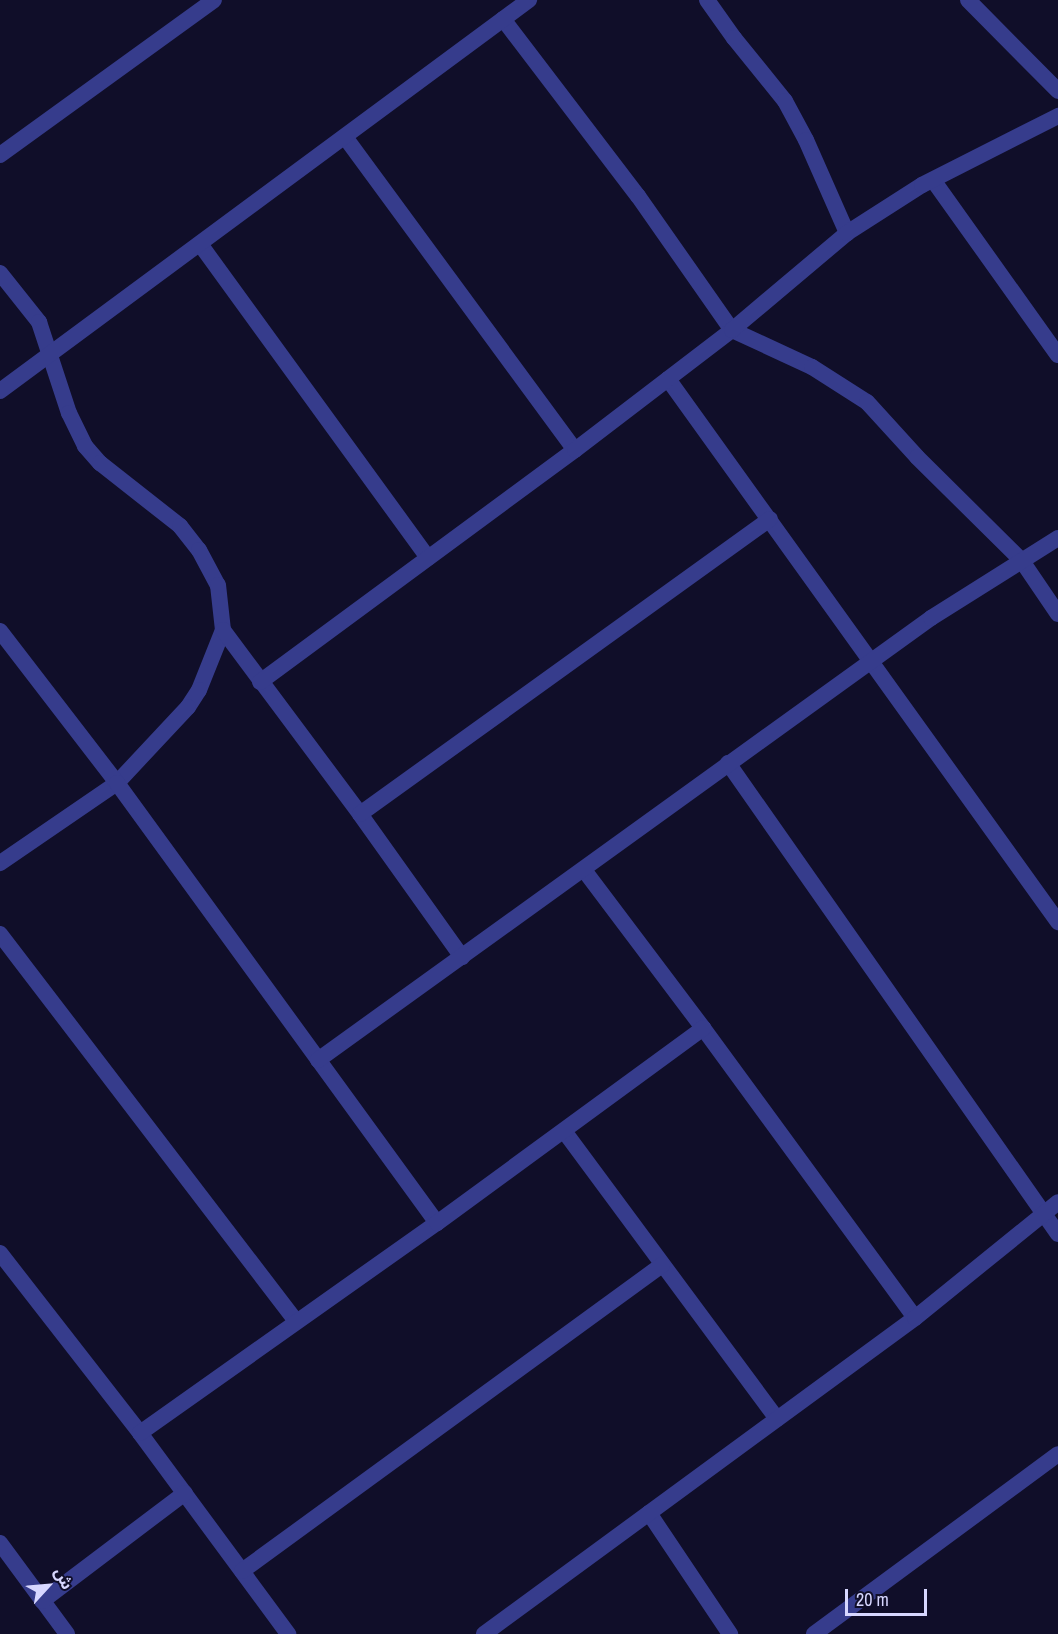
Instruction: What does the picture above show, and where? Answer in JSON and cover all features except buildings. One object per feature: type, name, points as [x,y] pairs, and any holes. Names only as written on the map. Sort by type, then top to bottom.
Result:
[{"type":"street","points":[[0,155],[214,0]]},
{"type":"street","points":[[0,391],[530,0]]},
{"type":"street","points":[[707,0],[734,38],[785,101],[806,140],[847,233]]},
{"type":"street","points":[[968,0],[1058,92]]},
{"type":"street","points":[[503,19],[638,196],[732,330],[812,367],[867,402],[917,457],[1022,561],[1058,614]]},
{"type":"street","points":[[260,682],[668,379],[732,330],[847,233],[933,180],[1058,116]]},
{"type":"street","points":[[345,137],[575,450]]},
{"type":"street","points":[[933,180],[1058,354]]},
{"type":"street","points":[[200,244],[428,558]]},
{"type":"street","points":[[0,273],[39,322],[69,413],[85,446],[100,463],[180,526],[199,550],[218,585],[223,630],[199,690],[188,706],[117,783],[0,863]]},
{"type":"street","points":[[668,379],[1058,922]]},
{"type":"street","points":[[360,814],[770,519]]},
{"type":"street","points":[[318,1060],[584,870],[871,660],[931,618],[1058,538]]},
{"type":"street","points":[[223,630],[360,814],[462,957]]},
{"type":"street","points":[[0,631],[117,783],[437,1223]]},
{"type":"street","points":[[728,763],[1058,1234]]},
{"type":"street","points":[[584,870],[703,1028],[915,1318]]},
{"type":"street","points":[[0,934],[296,1321]]},
{"type":"street","points":[[140,1433],[437,1223],[703,1028]]},
{"type":"street","points":[[564,1131],[777,1419]]},
{"type":"street","points":[[484,1634],[915,1318],[1058,1202]]},
{"type":"street","points":[[0,1253],[140,1433],[288,1634]]},
{"type":"street","points":[[242,1571],[662,1265]]},
{"type":"street","points":[[814,1634],[1058,1454]]},
{"type":"street","points":[[42,1601],[185,1493]]},
{"type":"street","points":[[649,1513],[730,1634]]},
{"type":"street","points":[[0,1543],[67,1634]]}]
